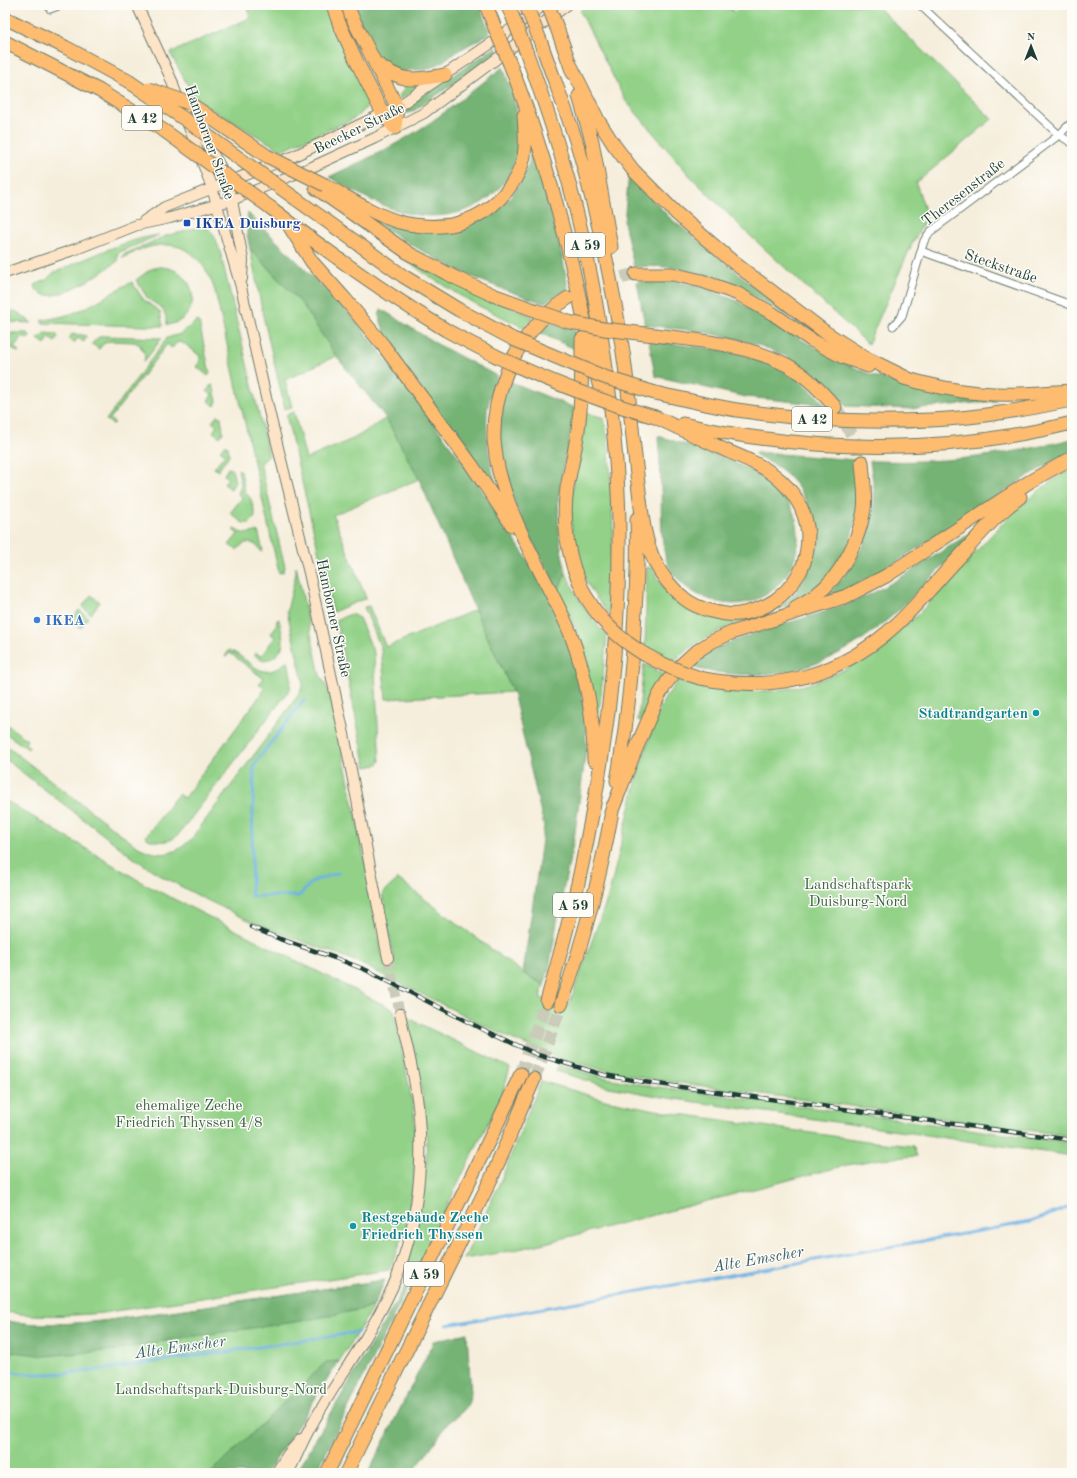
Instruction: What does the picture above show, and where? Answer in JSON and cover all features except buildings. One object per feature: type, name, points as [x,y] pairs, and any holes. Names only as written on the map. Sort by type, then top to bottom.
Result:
[{"type":"highway","points":[[333,5],[339,23],[383,114],[395,128]]},
{"type":"highway","points":[[348,5],[351,15],[397,107],[395,128]]},
{"type":"highway","points":[[486,5],[524,101],[545,165],[571,261],[582,313],[615,447]]},
{"type":"highway","name":"A 59","points":[[526,5],[540,40],[579,152],[594,208],[615,306],[623,354],[632,442],[637,531],[633,651],[628,712],[612,813],[595,894],[561,1005]]},
{"type":"highway","points":[[548,5],[570,66],[592,141],[618,289],[615,306]]},
{"type":"highway","name":"A 59","points":[[509,10],[526,51],[561,154],[583,236],[594,288],[605,353],[615,447],[619,531],[618,588],[608,710],[593,808],[580,875],[547,1001]]},
{"type":"highway","name":"A 42","points":[[5,18],[66,47],[128,82],[189,122],[403,276],[459,310],[513,339],[597,374],[655,393],[743,411],[816,419],[895,421],[932,420],[1023,410],[1072,400]]},
{"type":"highway","name":"A 42","points":[[5,42],[63,71],[120,103],[166,132],[271,208],[344,264],[391,296],[447,330],[500,358],[574,390],[655,417],[712,430],[780,441],[862,446],[929,444],[991,439],[1072,423]]},
{"type":"highway","points":[[375,63],[392,75],[405,79],[413,80],[445,75]]},
{"type":"highway","points":[[570,66],[598,120],[614,145],[633,170],[676,213],[733,262],[825,332],[864,357],[911,380]]},
{"type":"highway","points":[[128,82],[189,103],[267,156],[321,187],[399,222],[421,225],[443,226],[466,221],[488,208],[503,195],[515,179],[523,163],[525,145],[524,101]]},
{"type":"highway","points":[[321,187],[410,254],[456,278],[494,295],[537,311],[576,323],[604,329],[697,340],[734,347],[766,356],[788,366],[803,376],[821,391],[835,407]]},
{"type":"highway","points":[[285,219],[312,262],[383,345],[471,464],[527,546]]},
{"type":"highway","points":[[636,274],[672,274],[702,280],[738,294],[772,313],[811,340],[843,357],[877,370],[911,380],[946,388],[980,393],[1072,391]]},
{"type":"highway","points":[[568,298],[557,305],[532,330],[512,358],[501,386],[495,412],[494,440],[499,474],[509,504],[527,546],[560,610],[571,635],[586,687],[594,734],[593,808]]},
{"type":"highway","points":[[582,313],[582,383],[579,423],[567,489],[565,523],[568,551],[585,595],[601,618],[619,638],[657,662],[679,672],[721,682],[746,684],[776,683],[800,679],[844,662],[879,638],[898,622],[1011,503],[1037,484],[1054,467]]},
{"type":"highway","points":[[632,442],[644,526],[649,547],[655,563],[668,583],[686,600],[705,610],[732,615],[754,611],[775,601],[791,586],[802,568],[808,540],[807,524],[801,507],[792,492],[780,479],[748,460],[655,417]]},
{"type":"highway","points":[[612,813],[632,756],[658,697],[680,665],[693,654],[711,642],[732,633],[847,596],[886,576],[1028,482],[1072,458]]},
{"type":"highway","points":[[778,618],[818,594],[834,577],[848,558],[858,533],[864,510],[865,489],[862,462]]},
{"type":"highway","name":"A 59","points":[[327,1473],[521,1074]]},
{"type":"highway","name":"A 59","points":[[346,1473],[492,1177],[534,1080]]},
{"type":"street","points":[[50,9],[61,5]]},
{"type":"street","name":"Hamborner Straße","points":[[137,5],[170,77],[218,204],[241,287],[309,573],[344,734],[388,958]]},
{"type":"street","name":"Beecker Straße","points":[[137,225],[165,207],[294,156],[397,107],[493,42],[544,5]]},
{"type":"street","name":"Beecker Straße","points":[[5,273],[137,225],[170,218],[232,200],[312,167],[395,128],[424,113],[567,5]]},
{"type":"street","points":[[920,5],[1059,135],[1072,143]]},
{"type":"street","name":"Hamborner Straße","points":[[170,77],[220,166],[227,182],[232,200],[243,260],[241,287]]},
{"type":"street","name":"Theresenstraße","points":[[893,326],[902,316],[924,240],[930,232],[1059,135],[1072,122]]},
{"type":"street","name":"Steckstraße","points":[[921,251],[1072,306]]},
{"type":"street","points":[[276,1473],[288,1454],[308,1430],[366,1337],[389,1293],[399,1269],[413,1223],[420,1162],[419,1117],[413,1076],[400,1014]]},
{"type":"street","points":[[288,1473],[297,1457],[308,1430]]},
{"type":"green space","points":[[248,5],[328,5],[368,95],[366,108],[349,121],[281,150],[196,100],[170,53],[250,18]]},
{"type":"green space","points":[[354,5],[479,5],[490,33],[434,66],[424,70],[405,71],[404,75],[392,70],[379,58],[368,40]]},
{"type":"green space","points":[[586,5],[730,5],[733,12],[753,5],[876,5],[992,119],[916,183],[927,216],[910,248],[868,344],[743,229],[690,176],[625,100],[580,11]]},
{"type":"green space","points":[[496,47],[498,53],[412,112],[404,112],[404,108]]},
{"type":"green space","points":[[503,67],[512,91],[518,117],[519,134],[516,156],[508,175],[497,191],[482,203],[464,211],[445,215],[424,216],[403,212],[383,205],[364,197],[329,177],[383,151],[426,126]]},
{"type":"green space","points":[[405,83],[422,85],[400,99],[398,96],[404,90]]},
{"type":"green space","points":[[533,143],[563,260],[568,289],[543,303],[470,276],[434,258],[359,211],[396,227],[490,214],[508,200],[521,182],[529,163],[531,144]]},
{"type":"green space","points":[[629,174],[670,218],[775,303],[811,329],[810,330],[748,293],[706,275],[683,269],[634,267],[624,222]]},
{"type":"green space","points":[[248,213],[356,321],[472,475],[529,562],[553,603],[575,658],[585,713],[586,750],[574,839],[559,910],[549,969],[544,985],[523,973],[544,826],[513,692],[475,610],[419,479],[386,418],[336,356],[302,304],[250,249],[247,234]]},
{"type":"green space","points":[[352,220],[484,296],[533,317],[524,328],[462,297],[382,244],[351,221]]},
{"type":"green space","points":[[201,226],[212,232],[220,251],[269,456],[261,463],[261,467],[285,567],[283,572],[279,573],[215,291],[208,275],[200,262],[180,247],[167,245],[154,246],[123,258],[122,257],[125,254],[168,235]]},
{"type":"green space","points":[[159,235],[120,252],[117,255],[118,261],[77,287],[53,295],[43,294],[36,289],[35,285],[46,280],[53,273],[119,245],[146,237]]},
{"type":"green space","points":[[250,249],[302,304],[336,356],[285,380],[292,407],[285,409],[264,320]]},
{"type":"green space","points":[[159,267],[172,269],[182,275],[189,284],[192,294],[192,304],[187,314],[179,321],[167,325],[166,317],[162,308],[148,299],[136,280],[151,269]]},
{"type":"green space","points":[[673,281],[701,287],[735,300],[809,344],[842,362],[874,376],[911,388],[944,394],[995,399],[996,401],[910,409],[846,406],[827,384],[805,367],[781,354],[755,344],[728,337],[645,325],[637,282]]},
{"type":"green space","points":[[132,282],[143,299],[160,312],[163,326],[42,323],[42,320],[56,318],[78,311]]},
{"type":"green space","points":[[381,309],[437,344],[497,376],[487,412],[487,434],[489,454],[499,495],[388,343],[379,316]]},
{"type":"green space","points":[[14,311],[32,323],[5,322],[5,316]]},
{"type":"green space","points":[[197,321],[199,322],[210,374],[208,376],[197,367],[200,356],[185,344],[178,342],[172,348],[167,344],[110,419],[115,423],[113,424],[106,420],[167,338],[180,334]]},
{"type":"green space","points":[[548,322],[575,330],[575,349],[538,332]]},
{"type":"green space","points":[[5,333],[27,333],[30,337],[28,339],[23,336],[14,347],[19,351],[17,352],[5,343]]},
{"type":"green space","points":[[44,333],[56,334],[58,337],[55,342],[49,338],[45,344],[38,339]]},
{"type":"green space","points":[[74,334],[86,336],[84,342],[78,338],[74,343],[68,339]]},
{"type":"green space","points":[[101,336],[162,338],[144,362],[145,354],[139,344],[134,342],[110,341],[103,344],[99,349],[92,344]]},
{"type":"green space","points":[[649,341],[722,350],[744,355],[766,363],[787,373],[806,387],[825,405],[746,397],[655,376]]},
{"type":"green space","points":[[509,381],[575,408],[561,477],[559,498],[559,530],[566,573],[558,590],[536,549],[516,505],[508,483],[500,437],[501,414]]},
{"type":"green space","points":[[213,385],[217,401],[215,406],[208,401],[212,395],[207,391],[210,386]]},
{"type":"green space","points":[[294,412],[306,459],[355,438],[386,418],[419,479],[333,515],[366,598],[333,612],[286,415]]},
{"type":"green space","points":[[585,412],[604,418],[609,446],[613,530],[609,614],[591,590],[580,566],[574,542],[572,518],[573,492]]},
{"type":"green space","points":[[217,416],[221,417],[223,432],[220,437],[213,432],[217,426],[212,422]]},
{"type":"green space","points":[[658,436],[719,456],[749,470],[774,486],[791,506],[798,529],[796,551],[788,572],[774,589],[754,600],[731,604],[706,598],[695,593],[685,586],[673,573],[666,560],[664,550],[661,517],[661,474]]},
{"type":"green space","points":[[1072,439],[1072,451],[1026,477],[884,570],[845,590],[829,596],[828,594],[856,559],[868,533],[874,504],[874,489],[870,461],[916,461],[979,457],[1017,451]]},
{"type":"green space","points":[[225,445],[228,447],[229,455],[218,471],[214,468],[225,454],[220,450]]},
{"type":"green space","points":[[755,452],[855,460],[858,484],[857,509],[853,532],[838,564],[824,582],[810,594],[771,612],[785,602],[797,590],[805,576],[811,562],[814,547],[814,532],[812,516],[799,488],[777,467],[755,454]]},
{"type":"green space","points":[[228,468],[232,469],[235,482],[231,489],[224,484],[228,478],[224,475]]},
{"type":"green space","name":"Landschaftspark Duisburg-Nord","points":[[1072,468],[1072,1136],[644,1078],[600,1069],[556,1057],[514,1040],[353,960],[250,921],[163,877],[135,859],[5,759],[5,745],[135,845],[158,854],[165,854],[179,849],[192,838],[300,693],[303,683],[287,611],[296,573],[296,566],[320,675],[330,693],[359,830],[382,955],[394,960],[382,894],[398,879],[523,973],[544,985],[540,998],[568,1007],[609,894],[640,766],[655,721],[664,700],[678,680],[716,688],[752,691],[785,689],[816,682],[846,669],[874,651],[902,629],[930,602],[996,530],[1032,496],[1051,481]]},
{"type":"green space","points":[[239,469],[241,471],[245,492],[251,499],[255,514],[254,519],[250,523],[243,523],[230,513],[242,498],[238,494],[241,485]]},
{"type":"green space","points":[[235,529],[246,533],[258,531],[263,551],[252,543],[243,544],[237,550],[229,545],[238,534],[233,530]]},
{"type":"green space","points":[[972,532],[974,533],[912,597],[882,624],[851,646],[817,663],[780,672],[738,674],[689,667],[712,650],[729,643],[834,609],[875,592]]},
{"type":"green space","points":[[647,567],[652,568],[667,591],[692,610],[719,619],[751,619],[730,626],[710,636],[692,647],[674,661],[645,646]]},
{"type":"green space","points":[[566,573],[574,590],[594,622],[607,636],[599,713],[595,711],[576,630],[558,590]]},
{"type":"green space","points":[[91,595],[100,602],[91,614],[82,607]]},
{"type":"green space","points":[[369,606],[386,647],[475,610],[513,692],[386,699],[381,648],[364,607]]},
{"type":"green space","points":[[79,610],[88,617],[81,628],[71,621]]},
{"type":"green space","points":[[351,614],[359,618],[374,653],[380,762],[376,765],[366,767],[336,620]]},
{"type":"green space","points":[[279,619],[283,641],[282,647],[274,657],[262,660],[255,655],[256,653],[261,656],[275,637],[271,634],[276,626],[277,620]]},
{"type":"green space","points":[[229,650],[263,671],[270,671],[279,668],[288,660],[291,676],[290,689],[179,834],[169,841],[156,841],[148,839],[146,836],[178,794],[184,798],[265,689],[259,684],[263,678],[230,653],[225,657]]},
{"type":"green space","points":[[644,664],[665,675],[641,721],[638,720]]},
{"type":"green space","points":[[5,723],[27,740],[25,744],[29,747],[28,749],[5,733]]},
{"type":"green space","name":"ehemalige Zeche Friedrich Thyssen 4/8","points":[[5,800],[148,886],[394,1010],[414,1111],[416,1150],[413,1187],[405,1232],[389,1270],[102,1313],[54,1316],[5,1312]]},
{"type":"green space","points":[[406,1017],[510,1068],[502,1095],[418,1266],[406,1268],[419,1215],[427,1144],[423,1098]]},
{"type":"green space","points":[[558,1065],[602,1077],[644,1085],[1072,1143],[1072,1156],[668,1098],[609,1087],[556,1071]]},
{"type":"green space","points":[[541,1081],[605,1100],[666,1112],[874,1142],[913,1146],[917,1156],[880,1159],[847,1165],[541,1244],[464,1259],[501,1180]]},
{"type":"green space","name":"Landschaftspark-Duisburg-Nord","points":[[385,1280],[373,1307],[358,1332],[267,1473],[5,1473],[5,1321],[30,1324],[54,1324],[103,1321]]},
{"type":"green space","points":[[385,1280],[373,1307],[302,1321],[181,1338],[116,1350],[45,1356],[5,1351],[5,1321],[30,1324],[54,1324],[103,1321]]},
{"type":"green space","points":[[406,1285],[409,1285],[316,1473],[296,1473]]},
{"type":"green space","points":[[467,1333],[471,1393],[468,1405],[447,1424],[423,1459],[411,1473],[368,1473],[434,1341]]},
{"type":"green space","points":[[339,1361],[267,1473],[211,1473],[326,1362]]},
{"type":"waterway","points":[[304,700],[254,765],[251,896],[299,896],[313,881],[338,873]]},
{"type":"waterway","name":"Alte Emscher","points":[[447,1325],[1030,1222],[1072,1206]]},
{"type":"waterway","name":"Alte Emscher","points":[[5,1371],[44,1374],[86,1372],[358,1332]]},
{"type":"tunnel","points":[[569,298],[602,283],[636,274]]},
{"type":"tunnel","points":[[835,407],[851,433],[862,462]]},
{"type":"tunnel","points":[[388,958],[400,1014]]},
{"type":"tunnel","points":[[521,1074],[547,1001]]},
{"type":"tunnel","points":[[534,1079],[561,1005]]},
{"type":"railway","points":[[251,927],[366,970],[480,1028],[538,1055],[604,1075],[644,1082],[1072,1140]]},
{"type":"place","name":"IKEA Duisburg","points":[[187,223]]},
{"type":"place","name":"IKEA","points":[[37,620]]},
{"type":"place","name":"Stadtrandgarten","points":[[1036,713]]},
{"type":"place","name":"Restgebäude Zeche Friedrich Thyssen","points":[[353,1226]]}]
